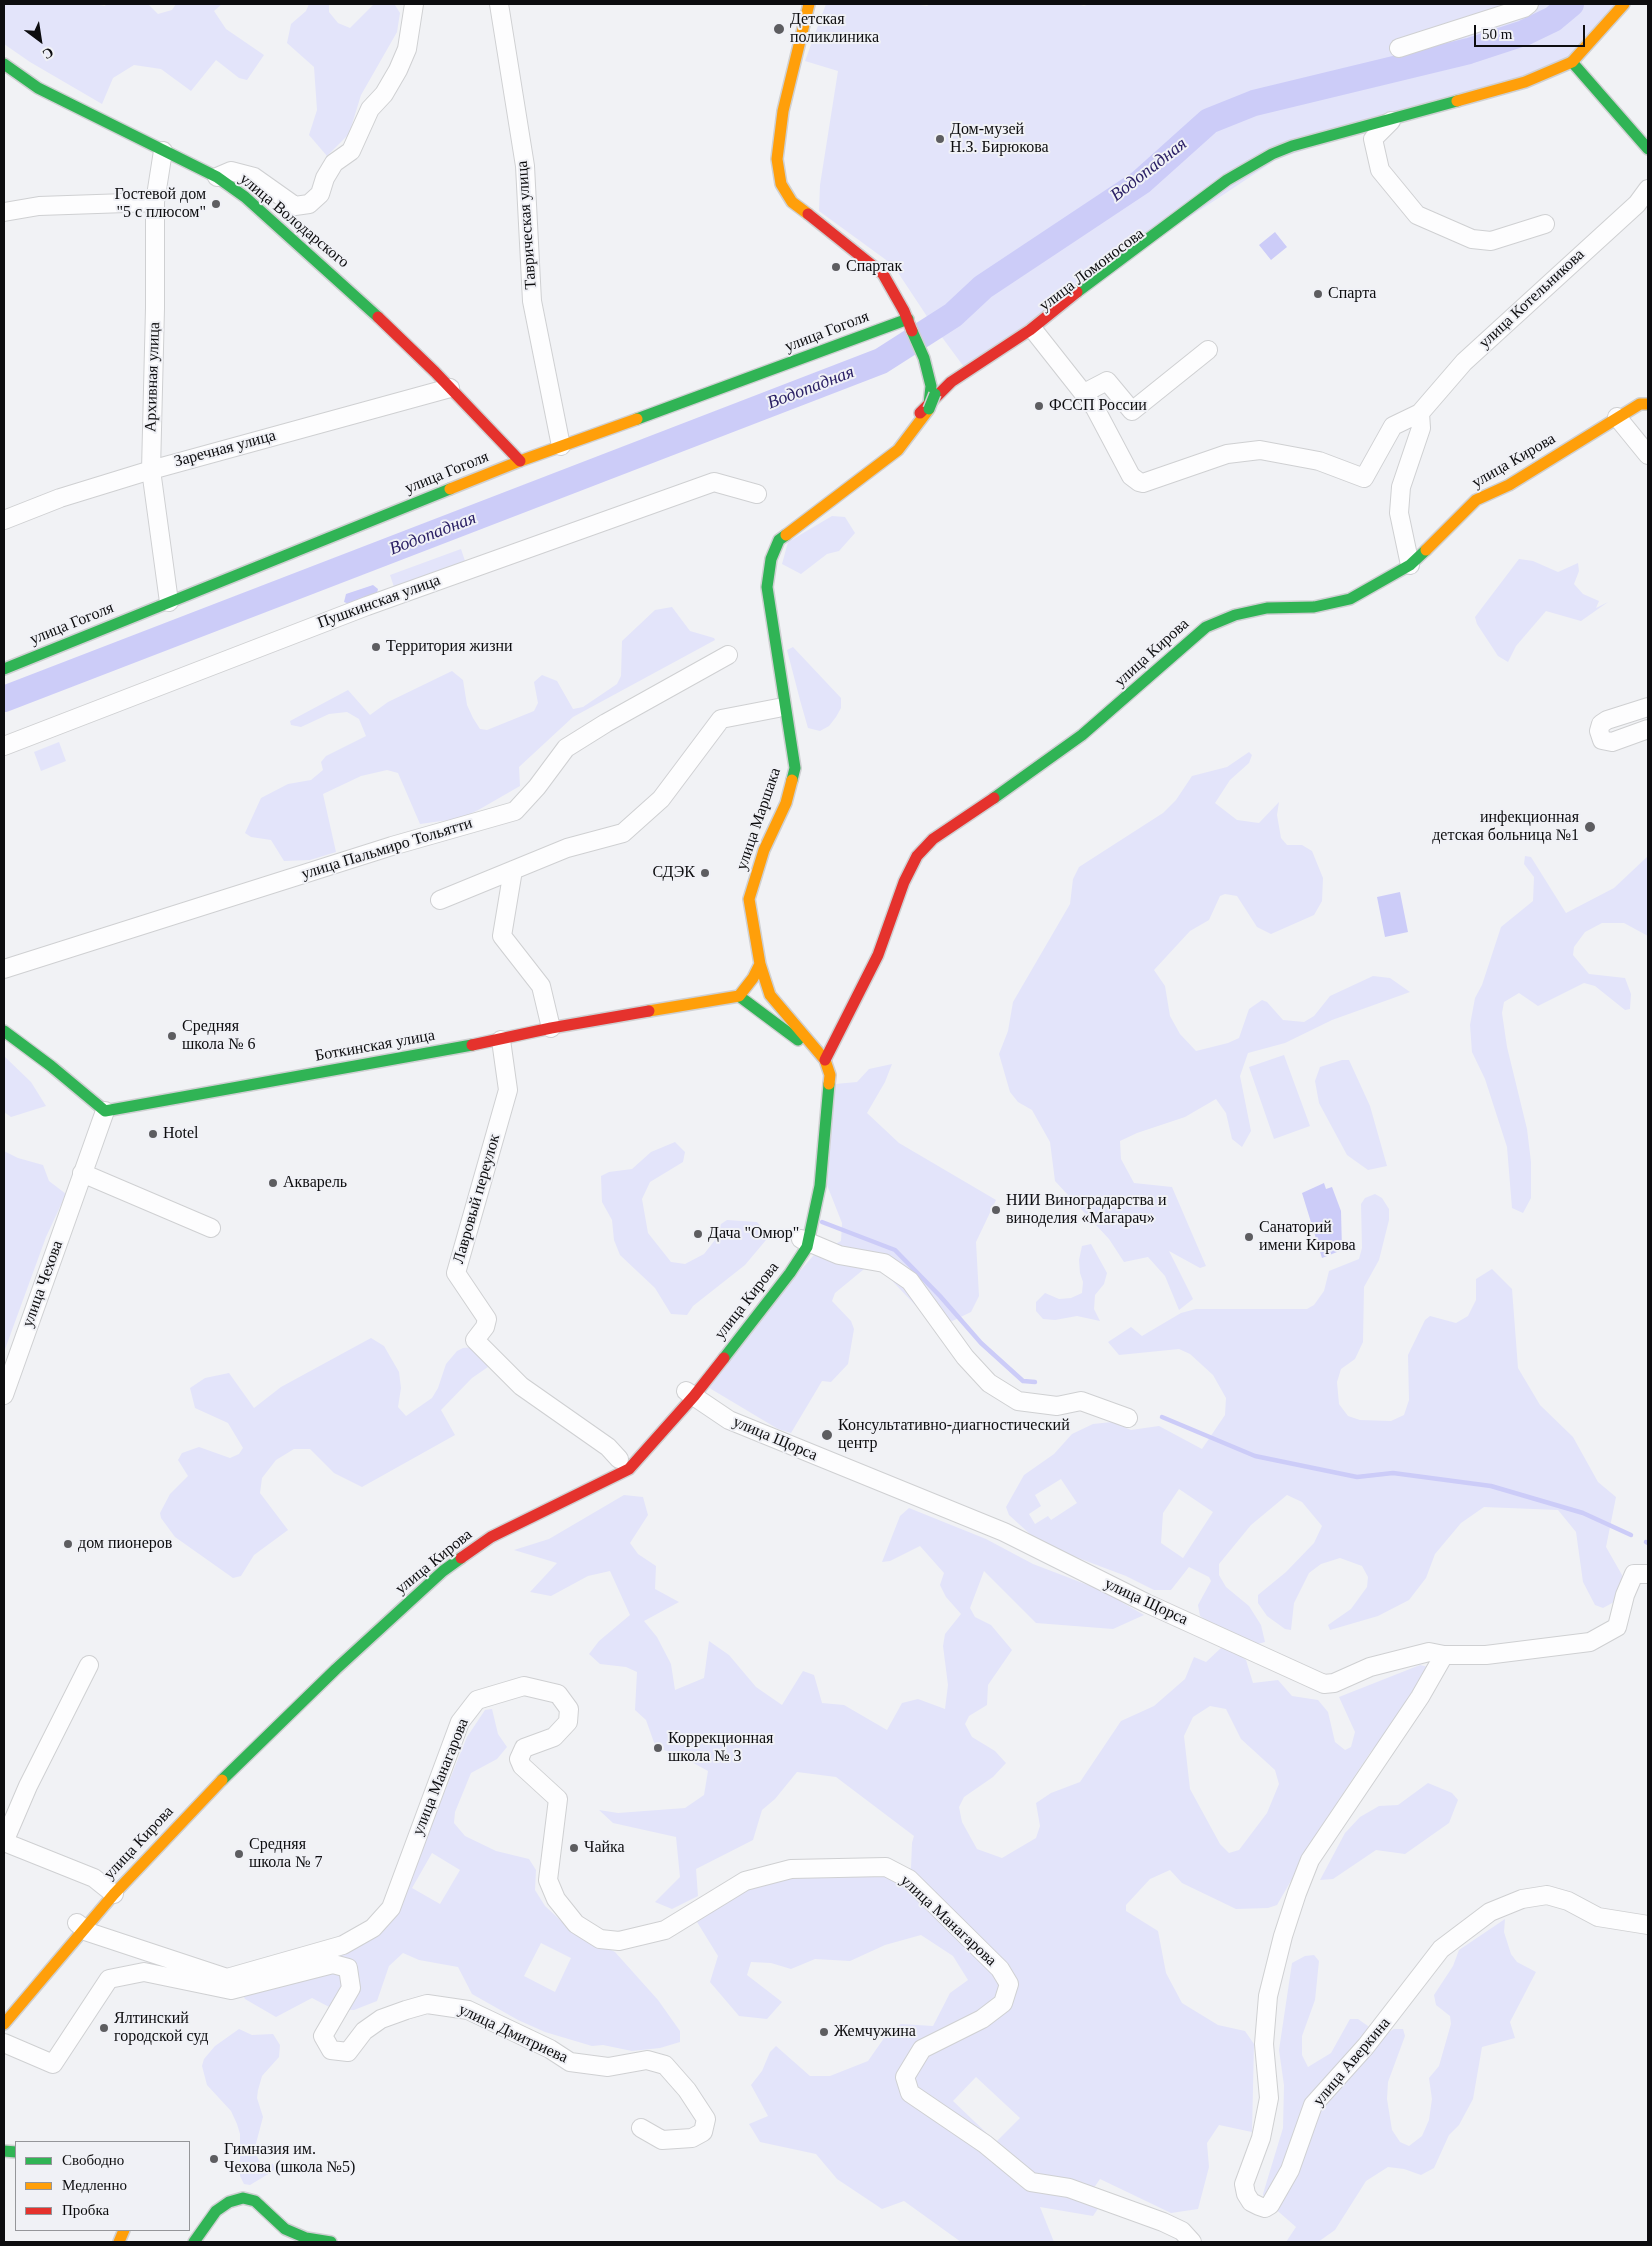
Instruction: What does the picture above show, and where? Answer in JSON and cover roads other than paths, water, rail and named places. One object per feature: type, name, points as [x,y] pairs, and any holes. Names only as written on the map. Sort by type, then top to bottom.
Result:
[{"type":"main road","points":[[809,4],[796,64],[782,111],[777,159],[782,184],[792,202],[883,274],[927,349],[936,382],[935,394],[929,408]]},
{"type":"main road","points":[[787,519],[816,503],[886,453],[913,419],[929,408],[951,382],[1030,330],[1083,287],[1227,180],[1248,167],[1292,146],[1525,82],[1572,62],[1624,4]]},
{"type":"main road","points":[[1572,62],[1648,149]]},
{"type":"main road","name":"улица Володарского","points":[[4,64],[38,88],[217,177],[245,197],[349,289],[450,388],[520,461]]},
{"type":"main road","name":"улица Ломоносова","points":[[929,408],[965,377],[1035,332],[1236,183],[1278,159],[1352,137],[1395,117]]},
{"type":"main road","name":"улица Гоголя","points":[[4,669],[520,461],[910,321]]},
{"type":"main road","points":[[910,321],[931,386],[929,408]]},
{"type":"main road","points":[[936,382],[943,384],[951,382]]},
{"type":"main road","name":"улица Кирова","points":[[4,2024],[77,1923],[106,1888],[336,1668],[443,1571],[491,1537],[626,1471],[686,1391],[790,1273],[808,1248],[800,1241],[811,1176],[820,1075],[878,955],[904,882],[917,856],[934,839],[1034,771],[1082,735],[1206,627],[1234,615],[1267,608],[1314,607],[1341,602],[1395,575],[1420,557],[1454,520],[1476,500],[1509,484],[1640,404],[1648,404]]},
{"type":"main road","name":"улица Маршака","points":[[826,1060],[770,995],[760,964],[749,899],[764,850],[786,803],[795,768],[767,587],[771,559],[779,540],[898,450],[929,408]]},
{"type":"main road","name":"улица Маршака","points":[[775,528],[769,534],[762,549],[757,581],[786,767],[777,802],[756,847],[747,872],[744,904],[749,970],[767,1004],[798,1040]]},
{"type":"main road","points":[[760,964],[753,978],[739,996],[826,1060]]},
{"type":"main road","name":"Боткинская улица","points":[[105,1111],[501,1040],[551,1028],[739,996]]},
{"type":"main road","points":[[4,1031],[51,1066],[105,1111]]},
{"type":"main road","points":[[194,2242],[216,2211],[229,2202],[243,2198],[255,2201],[285,2229],[306,2238],[331,2242]]},
{"type":"street","points":[[217,177],[231,171],[254,178],[295,206],[309,204],[320,194],[325,178],[334,163],[351,150],[370,109],[384,94],[398,70],[407,49],[414,4]]},
{"type":"street","name":"Таврическая улица","points":[[500,4],[525,166],[532,301],[561,446]]},
{"type":"street","points":[[1399,48],[1524,8],[1529,4]]},
{"type":"street","points":[[1395,117],[1373,139],[1380,170],[1417,215],[1472,239],[1491,242],[1545,224]]},
{"type":"street","name":"Архивная улица","points":[[163,151],[155,202],[155,317],[151,470],[169,602]]},
{"type":"street","name":"улица Котельникова","points":[[1420,413],[1464,362],[1637,204],[1648,189]]},
{"type":"street","points":[[4,212],[39,206],[155,202]]},
{"type":"street","points":[[1035,332],[1084,393],[1107,429],[1130,476],[1143,483],[1228,454],[1260,450],[1319,461],[1364,478],[1393,426],[1420,413],[1421,428],[1402,487],[1399,513],[1410,565]]},
{"type":"street","points":[[1084,393],[1107,381],[1132,411],[1208,350]]},
{"type":"street","name":"Заречная улица","points":[[4,520],[60,498],[151,470],[450,388]]},
{"type":"street","points":[[1617,417],[1648,455]]},
{"type":"street","name":"Пушкинская улица","points":[[4,746],[375,603],[714,482],[757,494]]},
{"type":"street","name":"улица Пальмиро Тольятти","points":[[4,969],[392,846],[515,811],[537,787],[566,748],[606,723],[728,655]]},
{"type":"street","points":[[1648,707],[1607,720],[1601,724],[1599,731],[1602,740],[1612,742],[1648,729]]},
{"type":"street","points":[[440,900],[567,848],[623,832],[661,798],[721,719],[778,708]]},
{"type":"street","points":[[513,870],[502,936],[541,986],[551,1028]]},
{"type":"street","name":"Лавровый переулок","points":[[501,1040],[508,1090],[456,1274],[487,1319],[485,1327],[475,1340],[521,1386],[608,1447],[618,1459]]},
{"type":"street","name":"улица Чехова","points":[[4,1395],[105,1111]]},
{"type":"street","points":[[82,1173],[211,1228]]},
{"type":"street","points":[[800,1241],[839,1255],[884,1263],[910,1281],[966,1357],[989,1383],[1018,1401],[1057,1406],[1081,1401],[1128,1418]]},
{"type":"street","name":"улица Щорса","points":[[686,1391],[730,1420],[1004,1532],[1146,1603],[1324,1684],[1334,1683],[1370,1667],[1429,1652],[1444,1655],[1486,1655],[1590,1642],[1617,1627],[1625,1595],[1641,1574]]},
{"type":"street","name":"улица Аверкина","points":[[1444,1655],[1420,1697],[1310,1860],[1297,1893],[1283,1936],[1268,1996],[1264,2044],[1269,2098],[1261,2138],[1244,2184],[1246,2194],[1251,2202],[1265,2208],[1270,2205],[1290,2170],[1313,2105],[1378,2032],[1441,1949],[1490,1912],[1522,1899],[1547,1895],[1568,1900],[1598,1917],[1648,1925]]},
{"type":"street","points":[[89,1665],[28,1786],[4,1842],[56,1861],[106,1888]]},
{"type":"street","name":"улица Манагарова","points":[[77,1923],[227,1978],[343,1945],[374,1928],[391,1908],[460,1722],[477,1700],[524,1686],[558,1694],[569,1708],[568,1722],[554,1737],[524,1748],[519,1759],[522,1766],[558,1799],[548,1880],[556,1899],[576,1924],[600,1939],[620,1941],[665,1930],[746,1881],[791,1869],[886,1867],[909,1879],[1000,1969],[1009,1984],[1003,2003],[982,2019],[922,2049],[905,2077],[910,2092],[985,2144],[1031,2182],[1068,2188],[1163,2222],[1182,2231],[1192,2242]]},
{"type":"street","name":"улица Дмитриева","points":[[4,2043],[53,2064],[109,1979],[144,1972],[231,1990],[333,1964],[348,1968],[351,1988],[323,2036],[331,2050],[348,2052],[364,2031],[381,2020],[406,2010],[427,2004],[468,2010],[550,2049],[570,2062],[608,2067],[647,2060],[665,2065],[687,2090],[706,2119],[703,2132],[692,2138],[662,2140],[641,2128]]},
{"type":"water","points":[[1275,232],[1287,247],[1271,260],[1259,245]]},
{"type":"water","points":[[373,585],[378,589],[377,593],[349,604],[344,602],[346,594]]},
{"type":"water","points":[[1400,892],[1408,932],[1385,937],[1377,897]]},
{"type":"water","points":[[1324,1183],[1326,1189],[1332,1187],[1341,1211],[1342,1250],[1322,1258],[1302,1193]]},
{"type":"waterway","name":"Водопадная","points":[[4,699],[881,361],[953,315],[983,287],[1141,182],[1209,121],[1254,103],[1469,51],[1524,33],[1553,19],[1571,4]]},
{"type":"waterway","points":[[822,1222],[895,1250],[940,1296],[981,1343],[1023,1381],[1035,1382]]},
{"type":"waterway","points":[[1162,1417],[1255,1456],[1357,1477],[1393,1473],[1491,1486],[1583,1513],[1631,1535]]},
{"type":"place","name":"Детская поликлиника","points":[[779,29]]},
{"type":"place","name":"Дом-музей Н.З. Бирюкова","points":[[940,139]]},
{"type":"place","name":"Гостевой дом \"5 с плюсом\"","points":[[216,204]]},
{"type":"place","name":"Спартак","points":[[836,267]]},
{"type":"place","name":"Спарта","points":[[1318,294]]},
{"type":"place","name":"ФССП России","points":[[1039,406]]},
{"type":"place","name":"Территория жизни","points":[[376,647]]},
{"type":"place","name":"инфекционная детская больница №1","points":[[1590,827]]},
{"type":"place","name":"СДЭК","points":[[705,873]]},
{"type":"place","name":"Средняя школа № 6","points":[[172,1036]]},
{"type":"place","name":"Hotel","points":[[153,1134]]},
{"type":"place","name":"Акварель","points":[[273,1183]]},
{"type":"place","name":"НИИ Виноградарства и виноделия «Магарач»","points":[[996,1210]]},
{"type":"place","name":"Дача \"Омюр\"","points":[[698,1234]]},
{"type":"place","name":"Санаторий имени Кирова","points":[[1249,1237]]},
{"type":"place","name":"Консультативно-диагностический центр","points":[[827,1435]]},
{"type":"place","name":"дом пионеров","points":[[68,1544]]},
{"type":"place","name":"Коррекционная школа № 3","points":[[658,1748]]},
{"type":"place","name":"Чайка","points":[[574,1848]]},
{"type":"place","name":"Средняя школа № 7","points":[[239,1854]]},
{"type":"place","name":"Ялтинский городской суд","points":[[104,2028]]},
{"type":"place","name":"Жемчужина","points":[[824,2032]]},
{"type":"place","name":"Гимназия им. Чехова (школа №5)","points":[[214,2159]]}]
